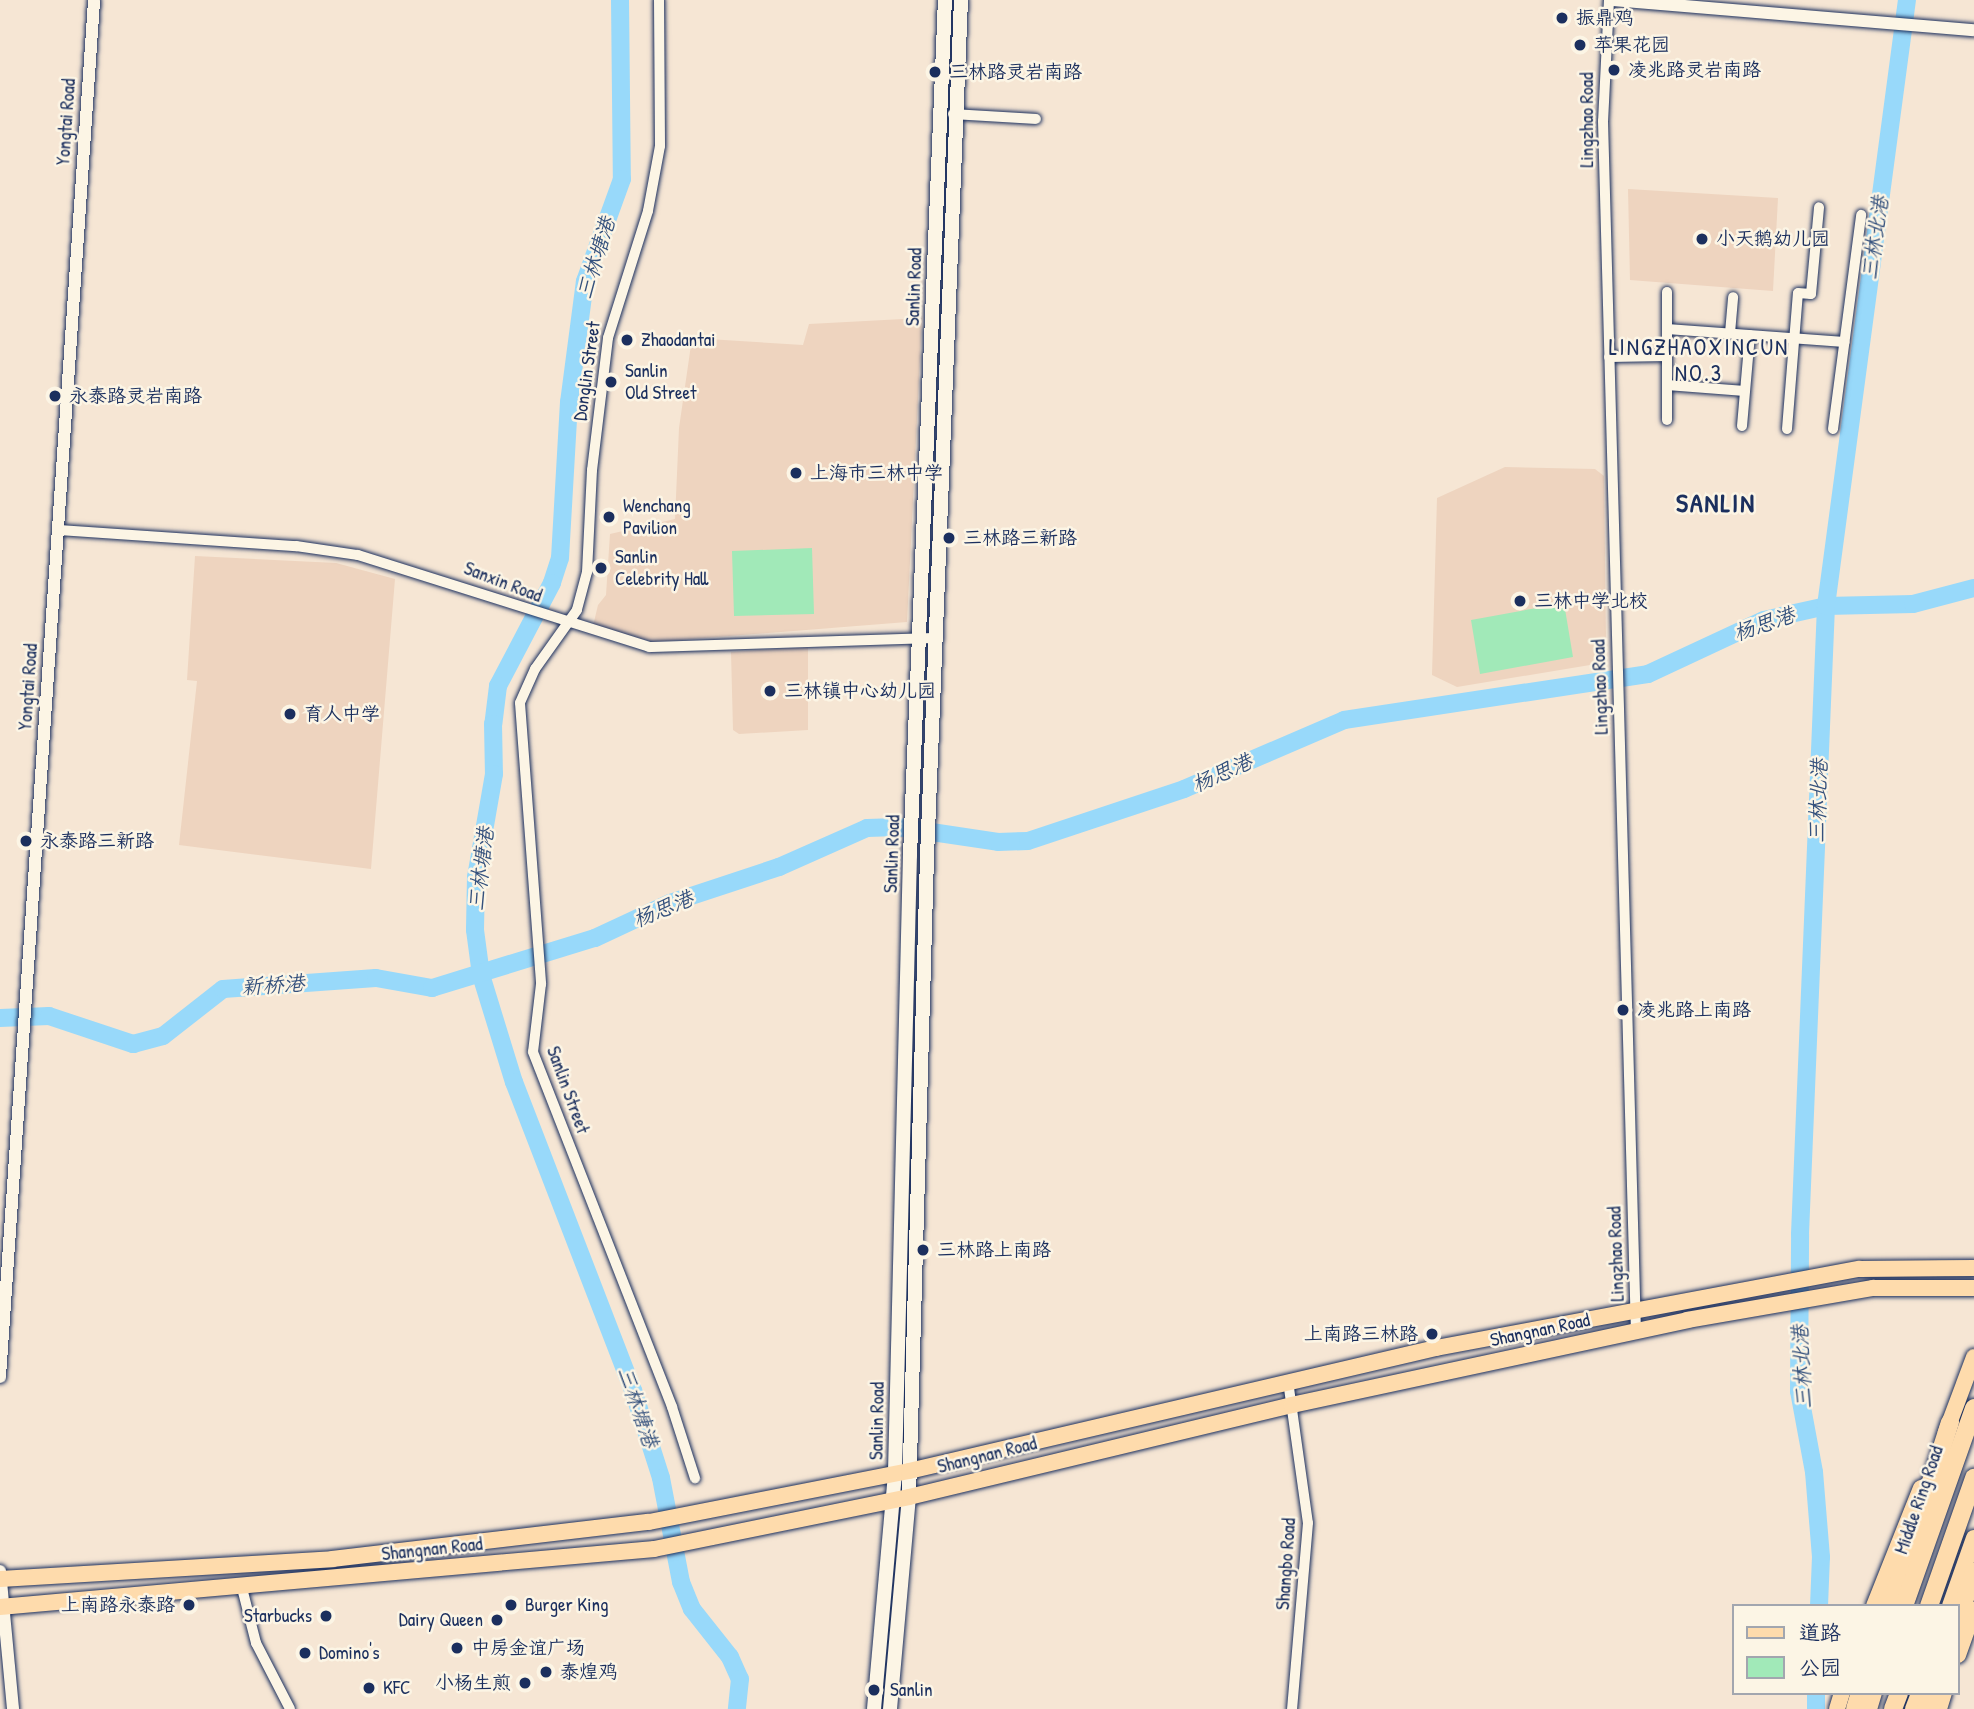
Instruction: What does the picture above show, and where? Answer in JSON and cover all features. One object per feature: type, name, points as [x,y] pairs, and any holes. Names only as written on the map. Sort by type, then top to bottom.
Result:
[{"type":"highway","name":"Middle Ring Road","points":[[1903,1604],[1974,1408]]},
{"type":"highway","points":[[1892,1604],[1950,1422]]},
{"type":"highway","points":[[1930,1604],[1974,1478]]},
{"type":"highway","points":[[1960,1616],[1971,1602],[1974,1572]]},
{"type":"main road","name":"Sanlin Road","points":[[902,1471],[929,811],[929,639],[945,0]]},
{"type":"main road","name":"Sanlin Road","points":[[890,1709],[902,1498],[910,855],[929,639],[953,114],[961,0]]},
{"type":"main road","name":"Shangnan Road","points":[[0,1579],[332,1559],[649,1522],[902,1471],[1288,1381],[1635,1310],[1860,1269],[1974,1268]]},
{"type":"main road","name":"Shangnan Road","points":[[2,1607],[654,1549],[902,1498],[1292,1405],[1636,1331],[1873,1288],[1974,1288]]},
{"type":"main road","points":[[1875,1604],[1974,1357]]},
{"type":"main road","points":[[1903,1604],[1974,1394]]},
{"type":"main road","name":"Sanlin Road","points":[[874,1709],[886,1539],[902,1498]]},
{"type":"main road","points":[[1951,1604],[1974,1538]]},
{"type":"main road","points":[[1960,1647],[1971,1602]]},
{"type":"street","name":"Yongtai Road","points":[[0,1377],[94,0]]},
{"type":"street","name":"Donglin Street","points":[[563,622],[580,601],[589,560],[592,470],[608,338],[655,181],[662,106],[659,0]]},
{"type":"street","points":[[1611,0],[1974,30]]},
{"type":"street","name":"Lingzhao Road","points":[[1611,0],[1603,121],[1636,1331]]},
{"type":"street","points":[[953,114],[1036,119]]},
{"type":"street","points":[[1787,429],[1798,293],[1811,294],[1819,207]]},
{"type":"street","points":[[1833,429],[1861,215]]},
{"type":"street","points":[[1667,420],[1668,292]]},
{"type":"street","points":[[1730,333],[1733,296]]},
{"type":"street","points":[[1667,329],[1844,342]]},
{"type":"street","points":[[1742,426],[1750,335]]},
{"type":"street","points":[[1609,358],[1667,356]]},
{"type":"street","points":[[1667,385],[1745,391]]},
{"type":"street","name":"Sanxin Road","points":[[59,530],[328,549],[452,581],[512,605],[649,647],[929,639]]},
{"type":"street","name":"Sanlin Street","points":[[563,622],[534,669],[520,703],[541,984],[532,1043],[537,1064],[672,1407],[695,1478]]},
{"type":"street","name":"Shangbo Road","points":[[1288,1381],[1308,1523],[1292,1709]]},
{"type":"street","points":[[0,1571],[13,1709]]},
{"type":"street","points":[[242,1587],[256,1643],[290,1709]]},
{"type":"shaded area","name":"小天鹅幼儿园","points":[[1628,189],[1778,198],[1773,291],[1630,280]]},
{"type":"shaded area","name":"上海市三林中学","points":[[922,318],[907,622],[654,642],[593,626],[598,605],[606,595],[610,534],[675,519],[679,428],[692,338],[803,345],[809,324]]},
{"type":"shaded area","name":"三林中学北校","points":[[1505,467],[1595,469],[1604,476],[1606,645],[1600,658],[1590,665],[1457,687],[1432,675],[1437,498]]},
{"type":"shaded area","name":"育人中学","points":[[195,556],[336,563],[395,579],[371,869],[179,845],[197,681],[187,680]]},
{"type":"shaded area","name":"三林镇中心幼儿园","points":[[808,647],[808,730],[739,734],[733,730],[731,652]]},
{"type":"green space","points":[[812,548],[814,614],[734,616],[732,551]]},
{"type":"green space","points":[[1564,603],[1573,657],[1480,674],[1471,620]]},
{"type":"waterway","name":"三林塘港","points":[[620,0],[622,179],[585,281],[569,402],[560,558],[552,583],[498,686],[493,724],[494,774],[476,877],[475,930],[481,975],[514,1082],[633,1390],[661,1478],[681,1582],[692,1609],[730,1657],[740,1679],[737,1709]]},
{"type":"waterway","name":"三林北港","points":[[1819,1604],[1821,1557],[1814,1472],[1799,1391],[1800,1234],[1826,606],[1907,0]]},
{"type":"waterway","name":"杨思港","points":[[0,1018],[49,1016],[133,1044],[163,1036],[223,989],[376,978],[432,988],[595,938],[670,903],[779,867],[867,828],[898,827],[998,842],[1028,841],[1184,789],[1344,720],[1648,674],[1764,620],[1826,606],[1913,604],[1974,588]]},
{"type":"waterway","name":"三林北港","points":[[1816,1695],[1816,1709]]},
{"type":"place","name":"振鼎鸡","points":[[1562,18]]},
{"type":"place","name":"苹果花园","points":[[1580,45]]},
{"type":"place","name":"凌兆路灵岩南路","points":[[1614,70]]},
{"type":"place","name":"三林路灵岩南路","points":[[935,72]]},
{"type":"place","name":"小天鹅幼儿园","points":[[1702,239]]},
{"type":"place","name":"Zhaodantai","points":[[627,340]]},
{"type":"place","name":"Sanlin Old Street","points":[[611,382]]},
{"type":"place","name":"永泰路灵岩南路","points":[[55,396]]},
{"type":"place","name":"上海市三林中学","points":[[796,473]]},
{"type":"place","name":"Wenchang Pavilion","points":[[609,517]]},
{"type":"place","name":"三林路三新路","points":[[949,538]]},
{"type":"place","name":"Sanlin Celebrity Hall","points":[[601,568]]},
{"type":"place","name":"三林中学北校","points":[[1520,601]]},
{"type":"place","name":"三林镇中心幼儿园","points":[[770,691]]},
{"type":"place","name":"育人中学","points":[[290,714]]},
{"type":"place","name":"永泰路三新路","points":[[26,841]]},
{"type":"place","name":"凌兆路上南路","points":[[1623,1010]]},
{"type":"place","name":"三林路上南路","points":[[923,1250]]},
{"type":"place","name":"上南路三林路","points":[[1432,1334]]},
{"type":"place","name":"上南路永泰路","points":[[189,1605]]},
{"type":"place","name":"Burger King","points":[[511,1605]]},
{"type":"place","name":"Starbucks","points":[[326,1616]]},
{"type":"place","name":"Dairy Queen","points":[[497,1620]]},
{"type":"place","name":"中房金谊广场","points":[[457,1648]]},
{"type":"place","name":"Domino's","points":[[305,1653]]},
{"type":"place","name":"泰煌鸡","points":[[546,1672]]},
{"type":"place","name":"小杨生煎","points":[[525,1683]]},
{"type":"place","name":"KFC","points":[[369,1688]]},
{"type":"place","name":"Sanlin","points":[[874,1690]]},
{"type":"district","name":"LINGZHAOXINCUN NO.3","points":[[1699,360]]},
{"type":"district","name":"SANLIN","points":[[1716,503]]},
{"type":"water label","name":"新桥港","points":[[273,985]]}]
